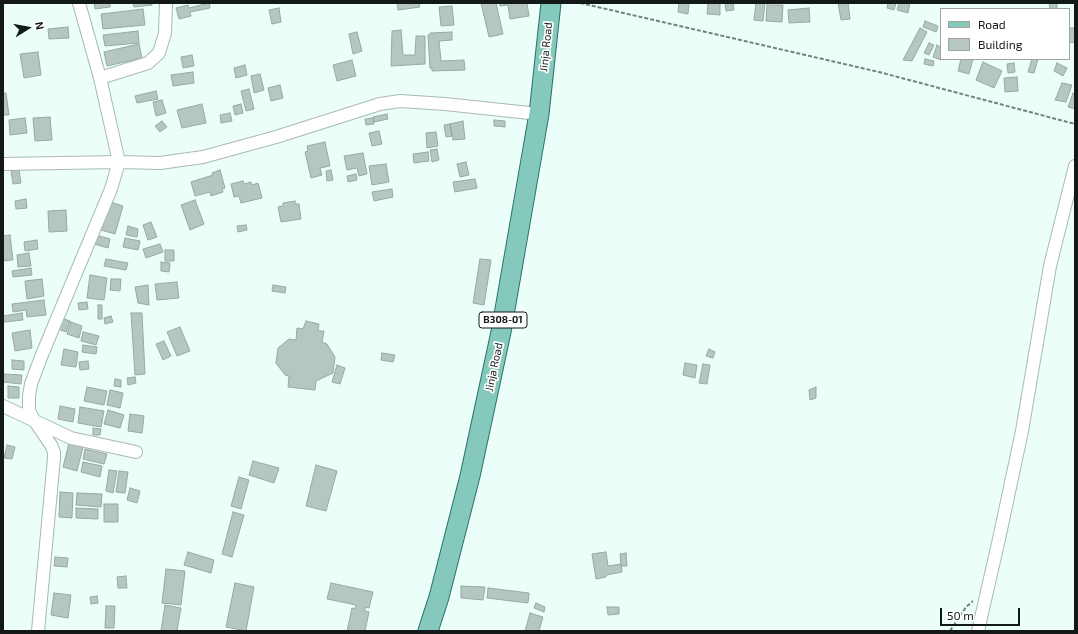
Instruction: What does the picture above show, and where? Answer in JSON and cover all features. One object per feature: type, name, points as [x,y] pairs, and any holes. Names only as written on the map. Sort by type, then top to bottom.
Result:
[{"type":"main road","name":"Jinja Road","points":[[428,631],[439,597],[470,476],[501,332],[539,114],[551,3]]},
{"type":"street","points":[[38,631],[54,452],[29,410],[31,384],[111,188],[118,162],[100,78],[79,3]]},
{"type":"street","points":[[100,78],[148,63],[159,52],[165,33],[166,3]]},
{"type":"street","points":[[3,164],[118,162],[160,163],[203,158],[276,137],[380,104],[400,101],[445,104],[539,114]]},
{"type":"street","points":[[978,631],[1022,431],[1050,266],[1075,166]]},
{"type":"street","points":[[3,406],[71,438],[136,452]]},
{"type":"path","points":[[580,3],[879,72],[1075,124]]},
{"type":"path","points":[[950,631],[966,607],[988,589]]},
{"type":"building","points":[[94,3],[110,3],[110,7],[95,9]]},
{"type":"building","points":[[133,3],[152,3],[152,5],[134,7]]},
{"type":"building","points":[[209,3],[210,8],[190,12],[191,16],[179,19],[176,8],[188,5],[189,8]]},
{"type":"building","points":[[397,3],[419,3],[420,7],[398,10]]},
{"type":"building","points":[[481,3],[496,3],[503,34],[489,37]]},
{"type":"building","points":[[500,3],[527,3],[529,16],[510,19],[508,5],[500,6]]},
{"type":"building","points":[[679,3],[689,3],[688,14],[678,12]]},
{"type":"building","points":[[708,3],[720,3],[720,15],[707,14]]},
{"type":"building","points":[[725,3],[733,3],[734,10],[726,11]]},
{"type":"building","points":[[756,3],[765,3],[763,21],[754,20]]},
{"type":"building","points":[[838,3],[848,3],[850,19],[841,20]]},
{"type":"building","points":[[888,3],[896,3],[894,10],[887,8]]},
{"type":"building","points":[[899,3],[910,3],[908,13],[897,10]]},
{"type":"building","points":[[1049,3],[1057,3],[1057,8],[1050,8]]},
{"type":"building","points":[[767,5],[783,5],[782,22],[766,21]]},
{"type":"building","points":[[452,6],[454,25],[441,26],[439,7]]},
{"type":"building","points":[[279,8],[281,22],[272,24],[269,10]]},
{"type":"building","points":[[809,8],[810,22],[789,23],[788,10]]},
{"type":"building","points":[[143,9],[145,25],[103,29],[101,14]]},
{"type":"building","points":[[925,21],[938,26],[936,32],[923,27]]},
{"type":"building","points":[[68,27],[69,38],[49,39],[48,29]]},
{"type":"building","points":[[920,28],[927,32],[912,61],[903,60]]},
{"type":"building","points":[[1070,28],[1075,28],[1075,42],[1070,43]]},
{"type":"building","points":[[401,30],[403,55],[415,55],[416,36],[425,36],[425,64],[391,66],[392,31]]},
{"type":"building","points":[[138,31],[139,43],[105,46],[103,35]]},
{"type":"building","points":[[357,32],[362,51],[353,54],[349,34]]},
{"type":"building","points":[[452,32],[452,40],[439,41],[441,61],[464,60],[465,70],[432,71],[432,68],[430,68],[428,35],[430,35],[430,33]]},
{"type":"building","points":[[929,43],[934,45],[929,55],[924,53]]},
{"type":"building","points":[[139,44],[142,58],[107,66],[104,52]]},
{"type":"building","points":[[937,45],[940,46],[940,60],[933,57]]},
{"type":"building","points":[[38,52],[41,75],[24,78],[20,54]]},
{"type":"building","points":[[192,55],[194,66],[183,68],[181,57]]},
{"type":"building","points":[[925,59],[934,61],[933,66],[924,64]]},
{"type":"building","points":[[352,60],[356,76],[337,81],[333,65]]},
{"type":"building","points":[[961,60],[973,60],[969,74],[958,71]]},
{"type":"building","points":[[1032,60],[1038,60],[1034,73],[1028,72]]},
{"type":"building","points":[[983,62],[1002,71],[994,88],[976,80]]},
{"type":"building","points":[[1014,63],[1015,72],[1008,73],[1007,64]]},
{"type":"building","points":[[1057,63],[1067,68],[1063,76],[1054,71]]},
{"type":"building","points":[[245,65],[247,75],[236,78],[234,68]]},
{"type":"building","points":[[193,72],[194,83],[173,86],[171,75]]},
{"type":"building","points":[[260,74],[264,90],[254,93],[251,76]]},
{"type":"building","points":[[1017,77],[1018,91],[1005,92],[1004,78]]},
{"type":"building","points":[[1062,83],[1072,85],[1066,102],[1055,100]]},
{"type":"building","points":[[280,85],[283,98],[271,101],[268,88]]},
{"type":"building","points":[[249,89],[254,109],[246,111],[241,91]]},
{"type":"building","points":[[156,91],[158,99],[137,103],[135,96]]},
{"type":"building","points":[[3,93],[6,93],[9,115],[3,115]]},
{"type":"building","points":[[1073,93],[1075,94],[1075,109],[1068,107]]},
{"type":"building","points":[[162,100],[166,113],[156,116],[153,102]]},
{"type":"building","points":[[202,104],[206,123],[182,128],[177,110]]},
{"type":"building","points":[[241,104],[243,113],[235,115],[233,106]]},
{"type":"building","points":[[230,113],[232,121],[221,123],[220,115]]},
{"type":"building","points":[[387,114],[388,119],[374,122],[373,117]]},
{"type":"building","points":[[50,117],[52,140],[35,141],[33,118]]},
{"type":"building","points":[[25,118],[27,133],[10,135],[9,120]]},
{"type":"building","points":[[373,118],[374,124],[366,125],[365,119]]},
{"type":"building","points":[[494,120],[505,121],[505,127],[494,126]]},
{"type":"building","points":[[162,121],[167,127],[160,132],[155,126]]},
{"type":"building","points":[[463,121],[465,139],[453,140],[450,124]]},
{"type":"building","points":[[450,124],[452,136],[446,137],[444,125]]},
{"type":"building","points":[[379,131],[382,144],[372,146],[369,133]]},
{"type":"building","points":[[436,132],[438,146],[427,148],[426,133]]},
{"type":"building","points":[[325,142],[330,166],[320,168],[322,175],[311,178],[305,152],[308,151],[307,146]]},
{"type":"building","points":[[437,149],[439,160],[432,162],[430,150]]},
{"type":"building","points":[[428,152],[429,161],[414,163],[413,154]]},
{"type":"building","points":[[363,153],[367,174],[359,176],[357,168],[347,170],[344,156]]},
{"type":"building","points":[[466,162],[469,175],[460,177],[457,164]]},
{"type":"building","points":[[386,164],[389,182],[372,185],[369,166]]},
{"type":"building","points":[[19,170],[21,183],[13,184],[11,171]]},
{"type":"building","points":[[220,170],[225,188],[222,189],[223,192],[211,196],[210,192],[195,196],[191,182],[213,175],[212,173]]},
{"type":"building","points":[[331,170],[333,180],[327,181],[326,171]]},
{"type":"building","points":[[356,174],[357,180],[348,182],[347,176]]},
{"type":"building","points":[[475,179],[477,188],[455,192],[453,182]]},
{"type":"building","points":[[243,181],[244,184],[251,182],[252,185],[258,183],[262,198],[241,203],[239,196],[234,197],[231,184]]},
{"type":"building","points":[[392,189],[393,197],[374,201],[372,192]]},
{"type":"building","points":[[26,199],[27,208],[16,209],[15,201]]},
{"type":"building","points":[[195,200],[204,224],[190,230],[181,205]]},
{"type":"building","points":[[295,201],[295,204],[299,204],[301,219],[281,222],[278,207],[283,206],[283,203]]},
{"type":"building","points":[[110,202],[123,206],[115,234],[101,230]]},
{"type":"building","points":[[66,210],[67,231],[49,232],[48,211]]},
{"type":"building","points":[[151,222],[157,237],[148,240],[143,225]]},
{"type":"building","points":[[246,225],[247,230],[238,232],[237,226]]},
{"type":"building","points":[[128,226],[138,229],[137,237],[126,235]]},
{"type":"building","points":[[10,235],[13,260],[3,261],[3,236]]},
{"type":"building","points":[[96,235],[110,239],[108,248],[94,244]]},
{"type":"building","points":[[125,238],[140,241],[138,250],[123,247]]},
{"type":"building","points":[[37,240],[38,249],[25,251],[24,242]]},
{"type":"building","points":[[160,244],[163,252],[146,258],[143,249]]},
{"type":"building","points":[[165,250],[174,250],[174,261],[165,261]]},
{"type":"building","points":[[29,253],[31,266],[18,267],[17,255]]},
{"type":"building","points":[[106,259],[128,263],[126,270],[104,266]]},
{"type":"building","points":[[480,259],[491,260],[484,305],[473,303]]},
{"type":"building","points":[[161,262],[170,263],[169,272],[161,271]]},
{"type":"building","points":[[31,268],[32,275],[13,277],[12,271]]},
{"type":"building","points":[[90,275],[107,278],[104,300],[87,298]]},
{"type":"building","points":[[42,279],[44,296],[27,299],[25,281]]},
{"type":"building","points":[[111,279],[121,279],[120,291],[110,290]]},
{"type":"building","points":[[177,282],[179,298],[157,300],[155,284]]},
{"type":"building","points":[[148,285],[149,305],[138,303],[135,287]]},
{"type":"building","points":[[273,285],[286,287],[285,293],[272,291]]},
{"type":"building","points":[[44,300],[46,315],[27,317],[26,310],[13,312],[12,304]]},
{"type":"building","points":[[87,302],[88,309],[79,310],[78,303]]},
{"type":"building","points":[[98,305],[102,305],[102,319],[98,319]]},
{"type":"building","points":[[22,313],[23,320],[4,322],[3,316]]},
{"type":"building","points":[[131,313],[142,313],[145,374],[135,375]]},
{"type":"building","points":[[111,316],[113,322],[105,324],[104,318]]},
{"type":"building","points":[[62,318],[70,321],[66,332],[58,329]]},
{"type":"building","points":[[306,321],[319,324],[318,331],[324,331],[322,342],[327,344],[335,357],[333,373],[316,381],[315,390],[288,387],[289,376],[285,375],[276,363],[278,348],[289,339],[296,340],[297,328],[303,329]]},
{"type":"building","points":[[71,322],[82,326],[79,338],[67,334]]},
{"type":"building","points":[[180,327],[190,351],[177,356],[167,332]]},
{"type":"building","points":[[30,330],[32,348],[15,351],[12,333]]},
{"type":"building","points":[[83,332],[99,336],[96,345],[81,341]]},
{"type":"building","points":[[164,341],[171,356],[163,360],[156,344]]},
{"type":"building","points":[[83,345],[97,347],[96,354],[82,352]]},
{"type":"building","points":[[64,349],[78,352],[76,367],[61,365]]},
{"type":"building","points":[[709,349],[715,352],[713,358],[706,356]]},
{"type":"building","points":[[382,353],[395,355],[393,362],[381,360]]},
{"type":"building","points":[[12,360],[24,361],[24,370],[12,369]]},
{"type":"building","points":[[88,361],[89,369],[80,370],[79,362]]},
{"type":"building","points":[[685,363],[697,365],[695,378],[683,375]]},
{"type":"building","points":[[703,364],[710,365],[707,384],[699,383]]},
{"type":"building","points":[[337,365],[345,368],[340,384],[332,382]]},
{"type":"building","points":[[4,374],[22,375],[21,384],[3,382]]},
{"type":"building","points":[[135,377],[136,383],[128,385],[127,378]]},
{"type":"building","points":[[115,379],[121,380],[121,387],[114,386]]},
{"type":"building","points":[[8,386],[19,387],[19,398],[8,398]]},
{"type":"building","points":[[87,387],[107,391],[104,405],[84,401]]},
{"type":"building","points":[[816,387],[816,398],[810,400],[809,390]]},
{"type":"building","points":[[110,390],[123,393],[120,408],[107,405]]},
{"type":"building","points":[[60,406],[75,409],[73,422],[58,419]]},
{"type":"building","points":[[80,407],[104,411],[101,427],[78,423]]},
{"type":"building","points":[[108,410],[124,415],[120,428],[104,424]]},
{"type":"building","points":[[130,414],[144,416],[142,433],[128,431]]},
{"type":"building","points":[[93,428],[101,429],[100,435],[93,435]]},
{"type":"building","points":[[69,443],[83,447],[77,471],[63,467]]},
{"type":"building","points":[[7,445],[15,447],[12,459],[4,458]]},
{"type":"building","points":[[85,449],[107,454],[104,464],[83,459]]},
{"type":"building","points":[[253,461],[279,468],[274,483],[249,475]]},
{"type":"building","points":[[83,462],[102,466],[100,477],[81,472]]},
{"type":"building","points":[[316,465],[337,471],[326,511],[306,506]]},
{"type":"building","points":[[109,470],[117,471],[113,493],[106,491]]},
{"type":"building","points":[[119,471],[128,472],[125,493],[116,492]]},
{"type":"building","points":[[239,477],[249,480],[241,509],[231,506]]},
{"type":"building","points":[[130,488],[140,491],[137,503],[127,500]]},
{"type":"building","points":[[60,492],[73,493],[72,518],[59,517]]},
{"type":"building","points":[[77,493],[102,494],[101,507],[76,505]]},
{"type":"building","points":[[104,504],[118,504],[118,522],[104,522]]},
{"type":"building","points":[[76,508],[98,509],[98,519],[76,518]]},
{"type":"building","points":[[233,512],[244,515],[232,557],[222,554]]},
{"type":"building","points":[[188,552],[214,560],[211,573],[184,565]]},
{"type":"building","points":[[606,552],[608,566],[621,564],[622,572],[606,575],[606,577],[596,579],[592,554]]},
{"type":"building","points":[[626,553],[627,566],[621,566],[620,554]]},
{"type":"building","points":[[55,557],[68,558],[67,567],[54,566]]},
{"type":"building","points":[[166,569],[185,571],[181,605],[162,603]]},
{"type":"building","points":[[126,576],[127,588],[118,588],[117,577]]},
{"type":"building","points":[[235,583],[254,587],[246,631],[226,627]]},
{"type":"building","points":[[331,583],[373,592],[369,608],[365,607],[365,611],[369,612],[365,631],[347,631],[352,608],[355,609],[356,605],[327,599]]},
{"type":"building","points":[[461,586],[485,587],[483,600],[461,598]]},
{"type":"building","points":[[488,588],[529,593],[528,603],[487,598]]},
{"type":"building","points":[[54,593],[71,595],[68,618],[51,615]]},
{"type":"building","points":[[97,596],[98,603],[91,604],[90,597]]},
{"type":"building","points":[[536,603],[545,607],[544,612],[534,608]]},
{"type":"building","points":[[165,605],[181,608],[177,631],[161,631]]},
{"type":"building","points":[[106,606],[115,606],[114,628],[105,628]]},
{"type":"building","points":[[607,607],[619,607],[619,614],[608,615]]},
{"type":"building","points":[[530,613],[543,617],[539,631],[525,631]]}]
